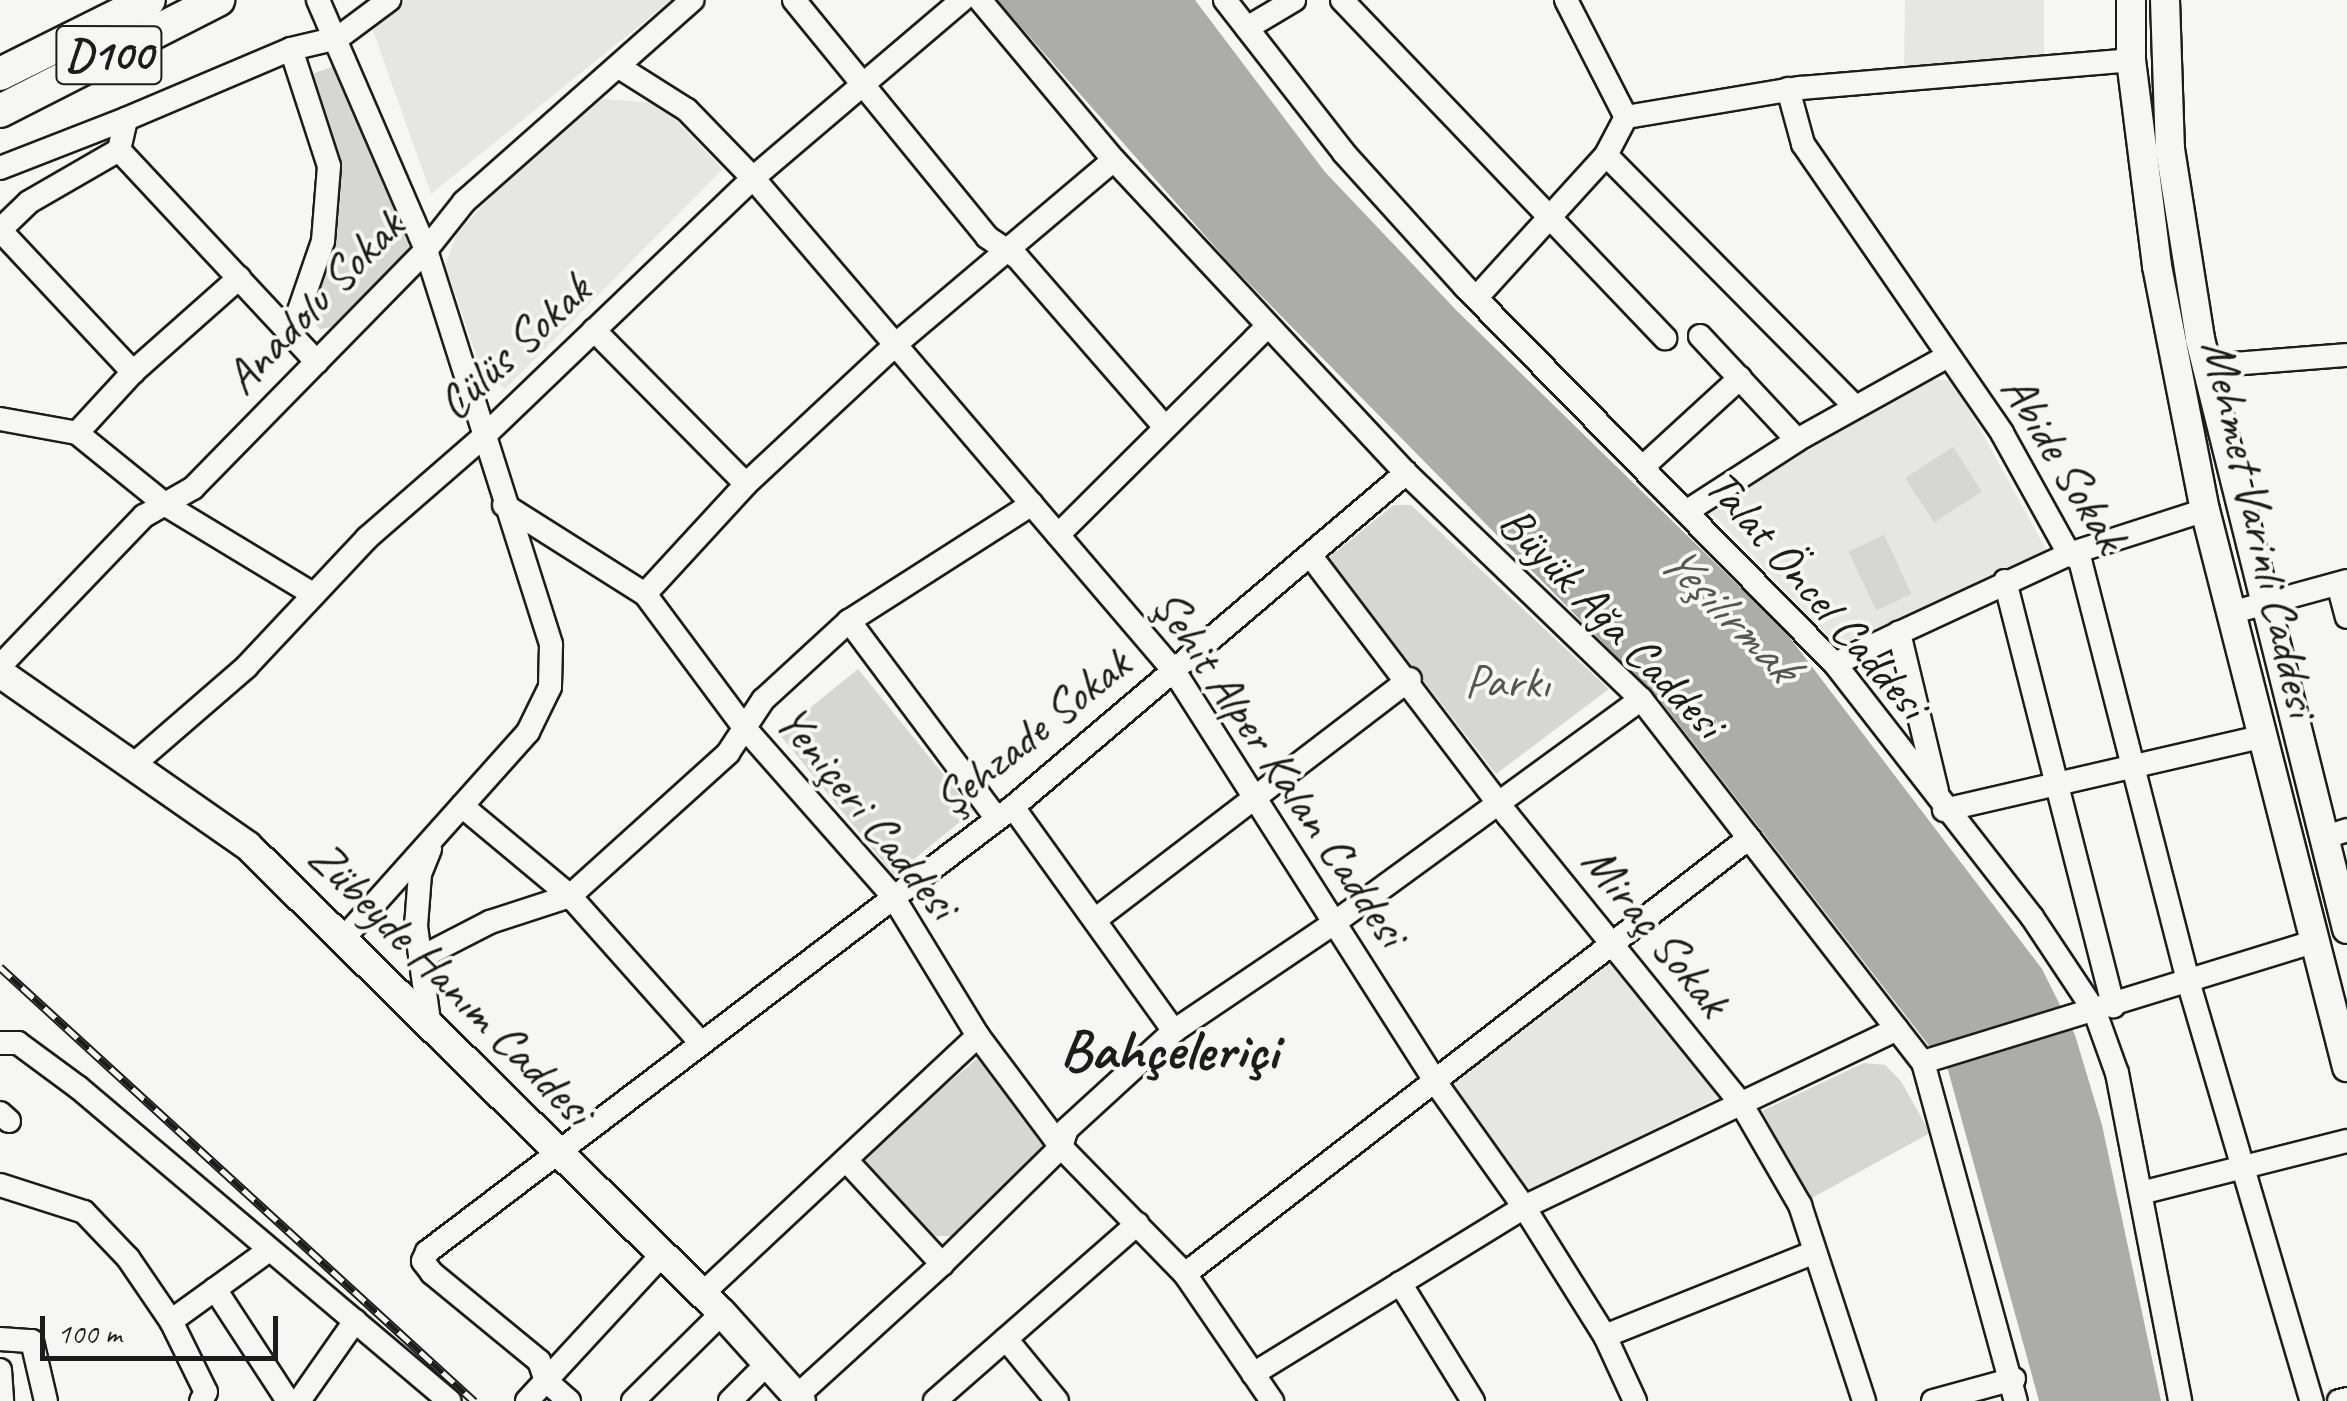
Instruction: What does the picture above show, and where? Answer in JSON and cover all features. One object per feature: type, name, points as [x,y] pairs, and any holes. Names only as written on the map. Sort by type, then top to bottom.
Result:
[{"type":"highway","name":"D100","points":[[0,74],[149,0]]},
{"type":"highway","name":"D100","points":[[0,111],[218,0]]},
{"type":"main road","name":"Mehmet Varinli Caddesi","points":[[2132,0],[2131,60],[2157,266],[2205,510],[2347,1067]]},
{"type":"main road","name":"Mehmet Varinli Caddesi","points":[[2165,0],[2170,149],[2207,366],[2267,603],[2337,834],[2347,929]]},
{"type":"main road","name":"Zübeyde Hanım Caddesi","points":[[0,669],[248,846],[429,1020],[712,1303],[799,1399]]},
{"type":"street","points":[[318,0],[338,38],[426,250],[482,438],[551,645],[550,687],[528,732],[344,938]]},
{"type":"street","points":[[0,168],[291,49],[338,38],[389,0]]},
{"type":"street","name":"Anadolu Sokak","points":[[0,669],[144,516],[192,488],[519,150],[692,0]]},
{"type":"street","points":[[794,0],[987,238],[1007,251],[1164,426]]},
{"type":"street","name":"Cülüs Sokak","points":[[133,765],[246,667],[313,594],[753,178],[962,0]]},
{"type":"street","name":"Büyük Ağa Caddesi","points":[[980,0],[1114,160],[1406,473],[1641,700],[1897,1028],[1931,1061],[2015,1390]]},
{"type":"street","name":"Talat Öncel Caddesi","points":[[1225,0],[1344,153],[1478,297],[1835,664],[1942,807],[2032,916],[2095,1012],[2116,1072],[2180,1401]]},
{"type":"street","points":[[1247,28],[1294,0]]},
{"type":"street","points":[[1342,0],[1664,338]]},
{"type":"street","points":[[1566,0],[1626,117]]},
{"type":"street","points":[[291,49],[329,166],[323,241],[291,334]]},
{"type":"street","points":[[1626,117],[1788,90],[2131,60]]},
{"type":"street","name":"Şehit Alper Kalan Caddesi","points":[[619,67],[687,110],[753,178],[1174,671],[1338,921],[1436,1082],[1524,1207],[1605,1336],[1635,1401]]},
{"type":"street","name":"Abide Sokak","points":[[1788,90],[1803,144],[2002,432],[2069,554],[2080,560],[2188,981],[2247,1166],[2312,1401]]},
{"type":"street","points":[[1478,297],[1606,155],[1626,117]]},
{"type":"street","points":[[126,119],[119,150],[29,202],[0,230],[133,372]]},
{"type":"street","points":[[119,150],[317,362]]},
{"type":"street","points":[[1606,155],[1855,407]]},
{"type":"street","points":[[645,594],[746,484],[896,344],[1114,160]]},
{"type":"street","points":[[77,433],[133,372],[239,278]]},
{"type":"street","points":[[1058,534],[1268,326]]},
{"type":"street","points":[[594,330],[746,484]]},
{"type":"street","points":[[1700,336],[1798,440]]},
{"type":"street","points":[[1689,510],[1798,440],[1948,356]]},
{"type":"street","points":[[2207,366],[2347,356]]},
{"type":"street","points":[[1645,465],[1740,378]]},
{"type":"street","points":[[0,419],[77,433],[166,505],[313,594]]},
{"type":"street","name":"Şehzade Sokak","points":[[546,1380],[539,1361],[423,1260],[556,1148],[1005,813],[1406,473]]},
{"type":"street","points":[[420,958],[490,922],[570,896],[728,752],[743,726],[849,621],[1032,504]]},
{"type":"street","name":"Yeniçeri Caddesi","points":[[504,505],[645,594],[743,726],[892,895],[978,1036],[1061,1148],[1186,1274],[1272,1401]]},
{"type":"street","points":[[1835,664],[2069,554],[2205,510]]},
{"type":"street","name":"Miraç Sokak","points":[[1310,555],[1410,680],[1500,806],[1742,1105],[1800,1205],[1864,1401]]},
{"type":"street","points":[[2005,582],[2056,784],[2095,1012]]},
{"type":"street","points":[[2230,613],[2342,583],[2347,618]]},
{"type":"street","points":[[849,621],[1096,919],[1174,1031]]},
{"type":"street","points":[[1898,633],[1942,807],[2261,737]]},
{"type":"street","points":[[1096,919],[1410,680]]},
{"type":"street","points":[[799,1399],[1061,1148],[1067,1129],[1174,1031],[1338,921],[1641,700]]},
{"type":"street","points":[[462,806],[570,896],[698,1041]]},
{"type":"street","points":[[429,1020],[420,958],[420,874],[435,836]]},
{"type":"street","points":[[1186,1274],[1749,838]]},
{"type":"street","points":[[1931,1061],[2313,942]]},
{"type":"street","points":[[1254,1374],[1524,1207],[1897,1028]]},
{"type":"street","points":[[632,1401],[712,1303],[846,1160],[978,1036]]},
{"type":"street","points":[[0,1043],[18,1043],[79,1088],[450,1401]]},
{"type":"street","points":[[2142,1194],[2347,1141]]},
{"type":"street","points":[[846,1160],[942,1264]]},
{"type":"street","points":[[0,1184],[84,1212],[128,1258],[171,1321],[206,1392],[201,1401]]},
{"type":"street","points":[[935,1401],[1137,1224]]},
{"type":"street","points":[[171,1321],[268,1250]]},
{"type":"street","points":[[1605,1336],[1815,1252]]},
{"type":"street","points":[[527,1401],[661,1256]]},
{"type":"street","points":[[1400,1283],[1473,1401]]},
{"type":"street","points":[[215,1288],[288,1401]]},
{"type":"street","points":[[299,1401],[355,1322]]},
{"type":"street","points":[[0,1339],[32,1341],[46,1401]]},
{"type":"street","points":[[1006,1339],[1056,1401]]},
{"type":"street","points":[[730,1401],[768,1363]]},
{"type":"street","points":[[0,1370],[2,1401]]},
{"type":"street","points":[[546,1380],[569,1401]]},
{"type":"street","points":[[1933,1401],[2015,1390]]},
{"type":"street","points":[[2339,1401],[2347,1399]]},
{"type":"shaded area","points":[[406,0],[671,0],[431,194],[371,25]]},
{"type":"shaded area","points":[[1905,0],[2044,0],[2044,54],[1904,68]]},
{"type":"shaded area","points":[[603,99],[659,103],[723,169],[505,389],[482,372],[445,265],[457,233],[568,114]]},
{"type":"shaded area","points":[[1914,380],[1953,380],[2049,555],[1839,647],[1709,510]]},
{"type":"shaded area","points":[[1614,956],[1726,1094],[1528,1191],[1449,1085]]},
{"type":"green space","points":[[335,66],[414,246],[331,327],[320,329],[304,312],[332,244],[340,176],[312,74]]},
{"type":"green space","points":[[1953,447],[1982,491],[1934,522],[1905,478]]},
{"type":"green space","name":"Parkı","points":[[1394,505],[1411,505],[1609,689],[1496,774],[1328,558]]},
{"type":"green space","points":[[1884,535],[1911,594],[1876,610],[1849,551]]},
{"type":"green space","points":[[858,669],[973,811],[894,875],[779,733]]},
{"type":"green space","points":[[978,1058],[1042,1136],[1042,1153],[954,1236],[934,1236],[867,1172],[863,1155]]},
{"type":"green space","points":[[1864,1063],[1885,1065],[1901,1081],[1930,1133],[1810,1199],[1762,1111]]},
{"type":"water","name":"Yeşilırmak","points":[[997,0],[1195,0],[1325,172],[1457,311],[1784,630],[2042,969],[2075,1035],[2102,1125],[2161,1401],[2039,1401],[1948,1070],[1663,704],[1230,264]]},
{"type":"railway","points":[[0,967],[474,1401]]},
{"type":"district","name":"Bahçeleriçi","points":[[1169,1050]]}]
